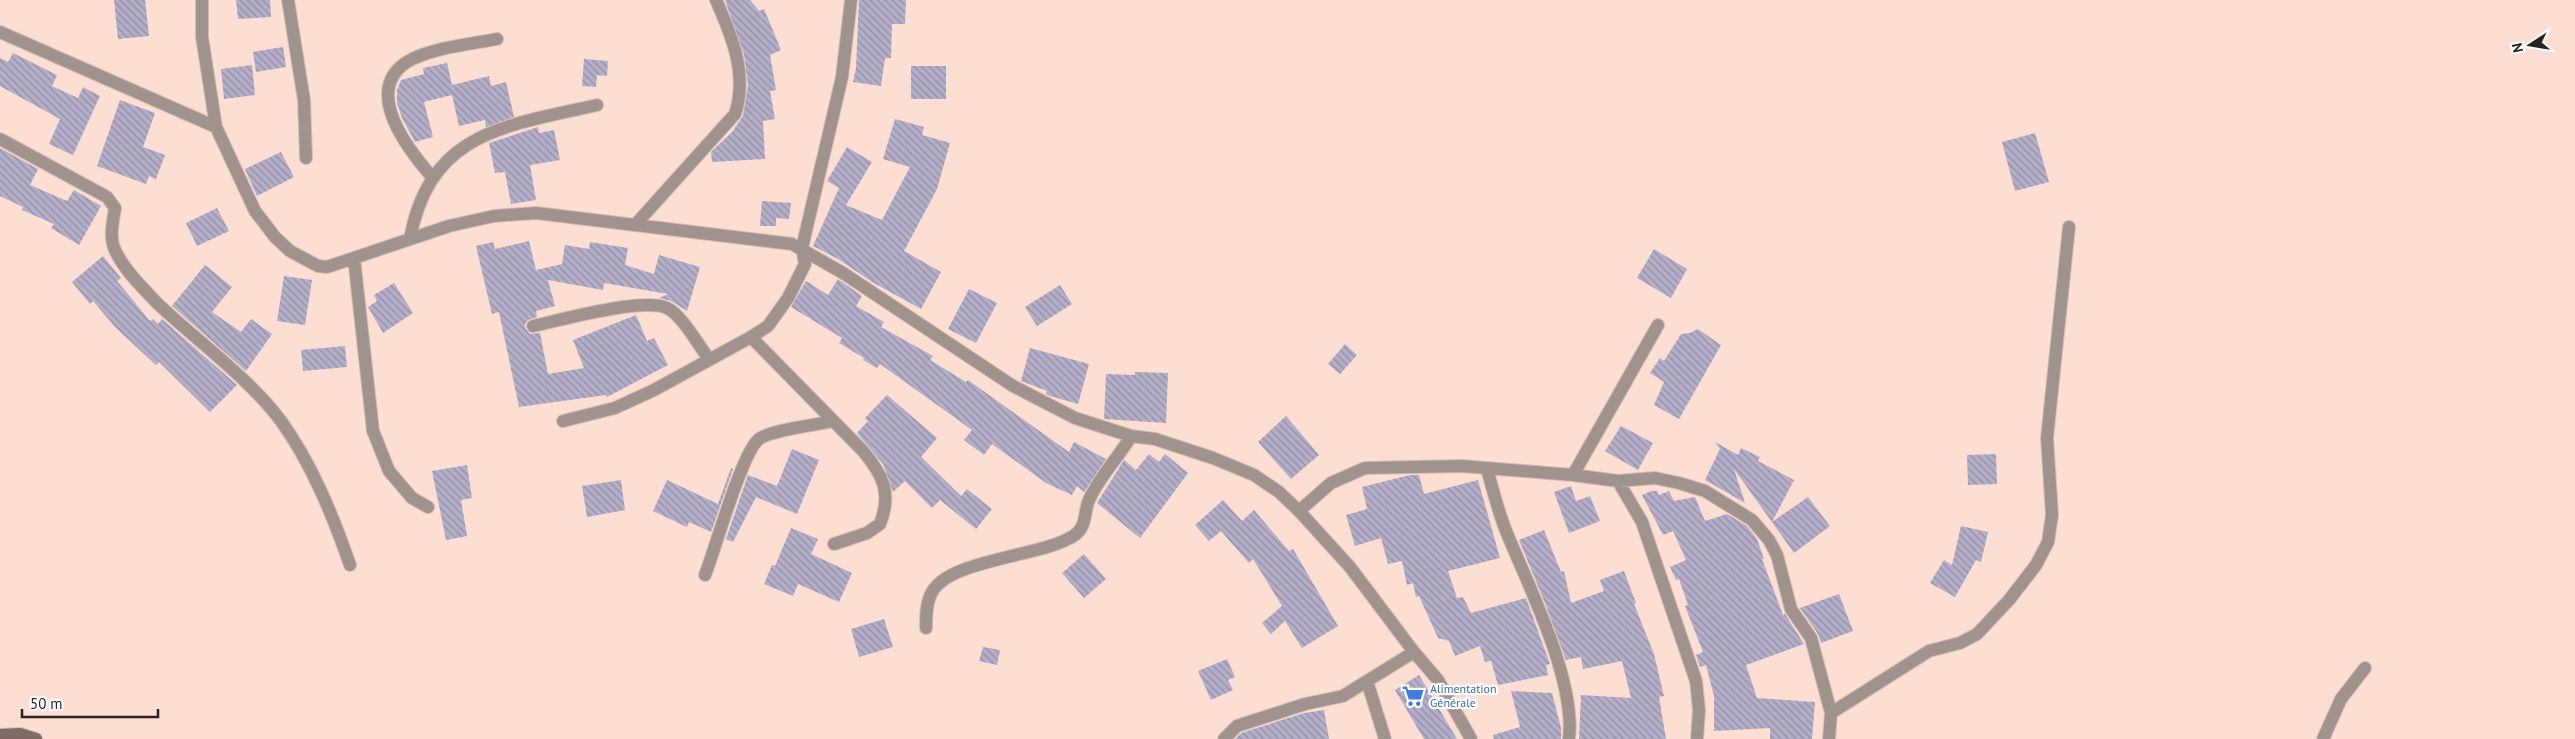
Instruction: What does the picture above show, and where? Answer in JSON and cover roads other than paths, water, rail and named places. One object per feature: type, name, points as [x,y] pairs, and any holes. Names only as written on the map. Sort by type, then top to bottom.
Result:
[{"type":"main road","points":[[0,735],[20,734],[36,739]]},
{"type":"street","points":[[202,0],[202,37],[216,127],[247,197],[275,237],[290,251],[318,266],[327,267],[449,226],[494,216],[536,213],[784,242],[802,248],[1013,386],[1075,418],[1131,436],[1155,439],[1213,458],[1254,475],[1279,492],[1350,567],[1414,652],[1438,680],[1470,739]]},
{"type":"street","points":[[288,0],[304,100],[306,158]]},
{"type":"street","points":[[635,225],[735,114],[739,102],[740,69],[728,28],[716,0]]},
{"type":"street","points":[[563,421],[615,408],[654,390],[751,338],[768,326],[788,298],[791,286],[805,264],[802,248],[842,77],[851,0]]},
{"type":"street","points":[[0,32],[216,127]]},
{"type":"street","points":[[433,178],[404,143],[394,124],[390,108],[392,77],[409,61],[455,47],[497,39]]},
{"type":"street","points":[[410,239],[420,202],[433,178],[444,163],[482,136],[504,127],[597,105]]},
{"type":"street","points":[[0,139],[107,197],[115,208],[112,227],[114,248],[135,280],[188,333],[251,388],[281,421],[334,518],[350,565]]},
{"type":"street","points":[[1832,712],[1929,651],[1960,643],[1977,634],[2009,600],[2036,565],[2048,542],[2052,515],[2047,438],[2069,227]]},
{"type":"street","points":[[354,258],[373,431],[389,471],[412,498],[428,507]]},
{"type":"street","points":[[533,326],[604,311],[656,306],[667,308],[677,316],[709,359]]},
{"type":"street","points":[[1573,475],[1658,325]]},
{"type":"street","points":[[751,338],[834,421],[880,471],[886,503],[880,524],[866,533],[834,544]]},
{"type":"street","points":[[705,575],[741,469],[758,439],[770,434],[834,421]]},
{"type":"street","points":[[926,628],[930,595],[936,586],[948,578],[1003,557],[1065,540],[1077,533],[1084,523],[1089,500],[1131,436]]},
{"type":"street","points":[[1299,511],[1331,483],[1365,468],[1424,465],[1573,475],[1618,481],[1655,478],[1705,491],[1734,507],[1758,527],[1777,555],[1791,609],[1810,638],[1832,712],[1829,739]]},
{"type":"street","points":[[1487,469],[1505,528],[1557,660],[1566,693],[1569,739]]},
{"type":"street","points":[[1618,481],[1642,522],[1696,681],[1699,710],[1697,739]]},
{"type":"street","points":[[1224,739],[1237,726],[1305,704],[1343,696],[1414,652]]},
{"type":"street","points":[[2323,739],[2341,699],[2365,668]]},
{"type":"street","points":[[1367,681],[1385,739]]},
{"type":"place","name":"Alimentation Générale","points":[[1413,696]]}]
